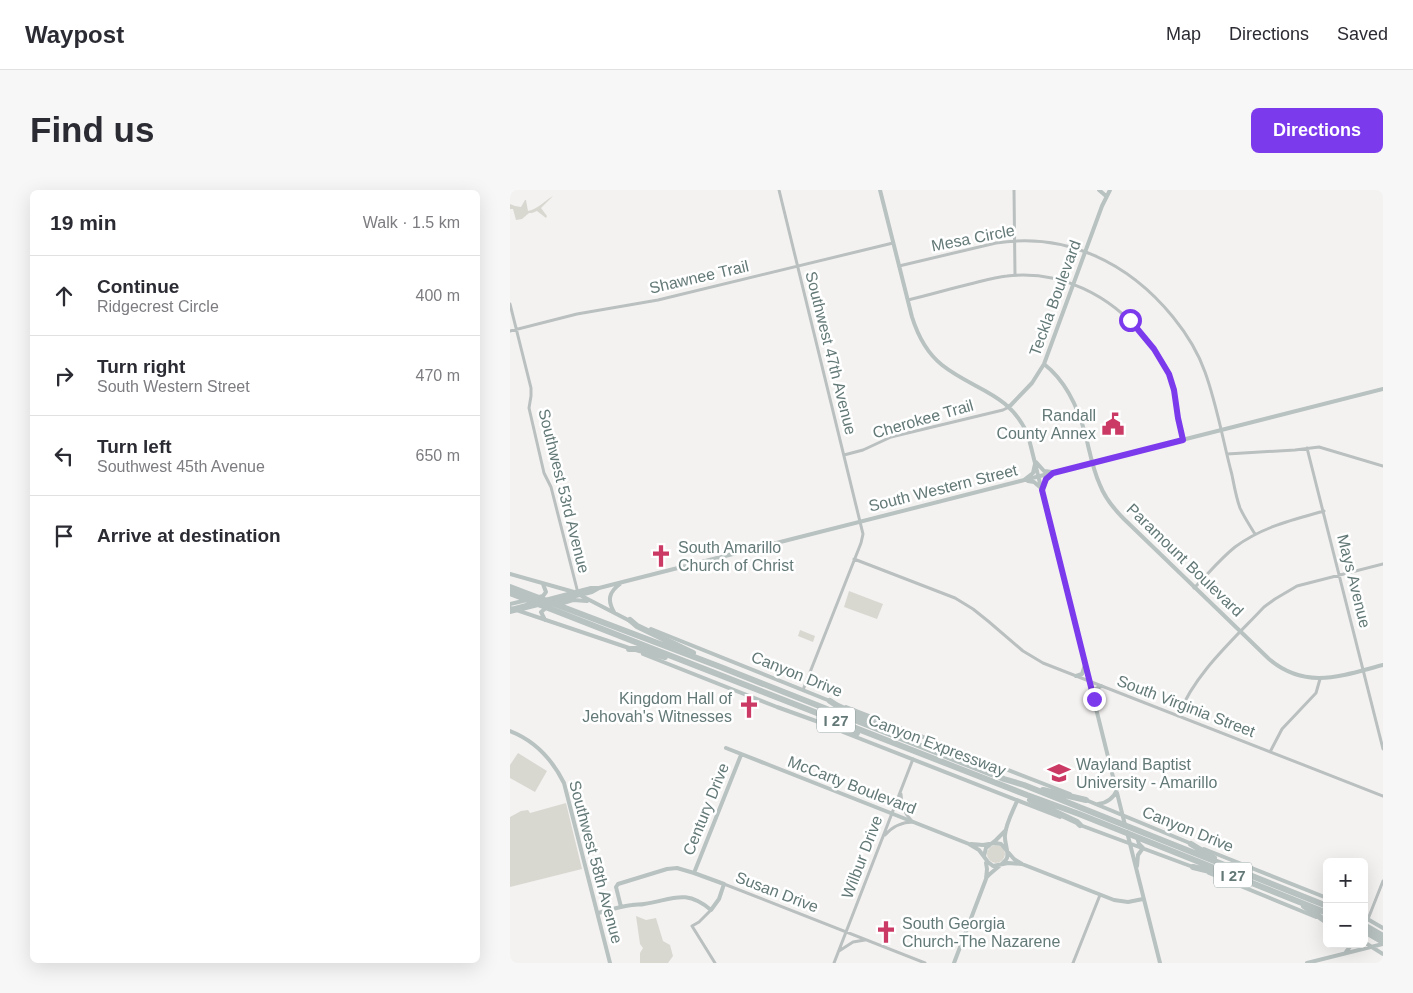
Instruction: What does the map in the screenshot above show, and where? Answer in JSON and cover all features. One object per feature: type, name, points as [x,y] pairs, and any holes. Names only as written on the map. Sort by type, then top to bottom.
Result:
[{"type":"highway","name":"Canyon Expressway","points":[[510,585],[693,664],[991,781],[1323,904]]},
{"type":"highway","name":"Canyon Expressway","points":[[513,594],[567,611],[718,666],[1004,779],[1024,785],[1109,823]]},
{"type":"highway","points":[[630,620],[637,626],[718,666]]},
{"type":"highway","points":[[630,649],[636,649],[685,664],[693,664]]},
{"type":"highway","points":[[830,701],[919,743],[921,746]]},
{"type":"highway","points":[[827,726],[831,725],[887,740]]},
{"type":"highway","points":[[991,781],[1080,825]]},
{"type":"highway","points":[[1024,785],[1086,800]]},
{"type":"highway","name":"Canyon Expressway","points":[[1141,835],[1323,910]]},
{"type":"highway","points":[[1191,844],[1220,862],[1244,873]]},
{"type":"highway","points":[[1193,867],[1248,880]]},
{"type":"highway","points":[[1290,897],[1323,919]]},
{"type":"highway","points":[[1368,922],[1382,937]]},
{"type":"highway","points":[[1368,932],[1382,937]]},
{"type":"main road","points":[[880,190],[908,300],[918,333],[927,349],[934,358],[949,370],[987,391],[1009,407],[1025,429],[1035,460],[1160,963]]},
{"type":"main road","points":[[1100,190],[1106,196]]},
{"type":"main road","name":"Teckla Boulevard","points":[[1009,407],[1032,383],[1044,364],[1109,190]]},
{"type":"main road","name":"Paramount Boulevard","points":[[1044,364],[1060,382],[1077,410],[1101,489],[1108,501],[1117,512],[1269,660],[1279,667],[1301,676],[1320,679],[1337,677],[1383,665]]},
{"type":"main road","name":"South Western Street","points":[[512,609],[577,593],[592,592],[599,588],[1383,389]]},
{"type":"main road","points":[[1035,460],[1043,470],[1054,473]]},
{"type":"main road","points":[[1024,481],[1033,473],[1035,460]]},
{"type":"main road","points":[[1042,490],[1046,479],[1054,473]]},
{"type":"main road","points":[[1024,481],[1034,482],[1042,490]]},
{"type":"main road","name":"Canyon Drive","points":[[510,574],[577,593],[615,614],[689,645],[1098,804],[1191,844],[1323,896]]},
{"type":"main road","points":[[615,614],[610,596],[614,588],[624,582]]},
{"type":"main road","points":[[510,604],[543,596],[546,590],[543,584]]},
{"type":"main road","points":[[545,620],[541,612],[545,608],[580,600],[598,605]]},
{"type":"main road","name":"Canyon Drive","points":[[512,609],[630,649],[1017,801],[1193,867],[1323,920]]},
{"type":"main road","points":[[1076,676],[1084,672],[1085,663]]},
{"type":"main road","points":[[1094,699],[1095,690],[1101,686]]},
{"type":"main road","name":"Southwest 58th Avenue","points":[[510,732],[525,738],[541,750],[556,766],[564,783],[610,963]]},
{"type":"main road","name":"McCarty Boulevard","points":[[726,748],[969,844],[979,850],[990,864],[996,866],[1022,864]]},
{"type":"main road","name":"Century Drive","points":[[694,873],[741,755]]},
{"type":"main road","points":[[1098,804],[1110,800],[1117,790]]},
{"type":"main road","points":[[986,879],[1007,859],[1006,830],[1017,801]]},
{"type":"main road","points":[[1114,838],[1121,836],[1122,832],[1116,812]]},
{"type":"main road","points":[[1136,870],[1138,855],[1143,848],[1138,842],[1134,827],[1140,823]]},
{"type":"main road","points":[[954,963],[986,879],[985,850],[1006,830]]},
{"type":"main road","name":"McCarty Boulevard","points":[[969,844],[1001,844],[1014,859],[1022,864]]},
{"type":"main road","points":[[1022,864],[1120,902],[1144,899]]},
{"type":"main road","name":"Susan Drive","points":[[621,907],[616,887],[618,884],[667,869],[677,868],[724,884]]},
{"type":"main road","points":[[598,913],[676,896],[692,899],[711,910],[719,899],[724,884]]},
{"type":"main road","points":[[1368,941],[1382,937]]},
{"type":"main road","points":[[1307,963],[1372,947],[1382,937]]},
{"type":"main road","points":[[1368,944],[1383,954]]},
{"type":"main road","points":[[1344,954],[1349,948]]},
{"type":"street","name":"Southwest 47th Avenue","points":[[779,190],[844,455],[862,537],[803,690]]},
{"type":"street","points":[[1014,190],[1015,276]]},
{"type":"street","points":[[1100,190],[1109,190]]},
{"type":"street","name":"Mesa Circle","points":[[899,266],[996,243],[1015,241],[1048,243],[1085,252],[1106,260],[1134,278],[1163,305],[1181,327],[1196,350],[1205,372],[1240,506],[1254,534]]},
{"type":"street","name":"Shawnee Trail","points":[[510,330],[577,314],[659,300],[893,243]]},
{"type":"street","points":[[908,300],[994,279],[1015,276],[1049,278],[1074,284],[1098,295],[1120,311],[1139,330],[1165,365],[1172,381],[1183,440]]},
{"type":"street","name":"Southwest 53rd Avenue","points":[[510,304],[531,388],[528,408],[544,473],[551,488],[577,593]]},
{"type":"street","name":"Cherokee Trail","points":[[844,455],[891,438],[1009,407]]},
{"type":"street","points":[[1227,454],[1323,447],[1383,466]]},
{"type":"street","name":"Mays Avenue","points":[[1307,448],[1383,749]]},
{"type":"street","points":[[1194,588],[1234,548],[1254,534],[1288,520],[1324,511]]},
{"type":"street","name":"South Virginia Street","points":[[854,559],[955,598],[973,609],[1023,651],[1043,663],[1383,796]]},
{"type":"street","points":[[1178,716],[1182,705],[1200,677],[1264,607],[1286,591],[1308,582],[1383,564]]},
{"type":"street","points":[[1270,752],[1282,729],[1316,693],[1320,679]]},
{"type":"street","name":"Wilbur Drive","points":[[834,963],[913,760]]},
{"type":"street","points":[[902,790],[902,806],[913,822]]},
{"type":"street","points":[[883,838],[895,826],[913,822]]},
{"type":"street","points":[[1368,916],[1383,882]]},
{"type":"street","name":"Susan Drive","points":[[724,884],[925,963]]},
{"type":"street","points":[[1073,963],[1100,895]]},
{"type":"street","points":[[711,910],[692,926],[715,963]]},
{"type":"street","points":[[839,951],[853,942],[866,940]]},
{"type":"shaded area","points":[[553,196],[541,208],[547,216],[546,218],[537,211],[516,220],[513,209],[510,209],[510,204],[521,207],[526,200],[528,211],[532,210]]},
{"type":"shaded area","points":[[849,591],[883,604],[877,619],[844,607]]},
{"type":"shaded area","points":[[800,630],[815,636],[813,642],[798,636]]},
{"type":"shaded area","points":[[518,753],[547,771],[535,792],[510,778],[510,765]]},
{"type":"shaded area","points":[[566,803],[582,869],[510,887],[510,817],[521,811],[528,810],[530,813]]},
{"type":"shaded area","points":[[992,845],[1000,845],[1005,850],[1003,861],[992,863],[987,858],[987,850]]},
{"type":"shaded area","points":[[636,916],[646,920],[656,918],[663,941],[670,945],[673,956],[668,963],[640,963],[640,953],[643,948],[640,944]]},
{"type":"place","name":"Randall County Annex","points":[[1113,424]]},
{"type":"place","name":"South Amarillo Church of Christ","points":[[661,556]]},
{"type":"place","name":"Kingdom Hall of Jehovah's Witnesses","points":[[749,707]]},
{"type":"place","name":"Wayland Baptist University - Amarillo","points":[[1059,773]]},
{"type":"place","name":"South Georgia Church-The Nazarene","points":[[886,932]]},
{"type":"route","points":[[1094,699],[1042,490],[1046,479],[1053,473],[1183,440],[1174,390],[1169,374],[1154,349],[1130,320]]}]
